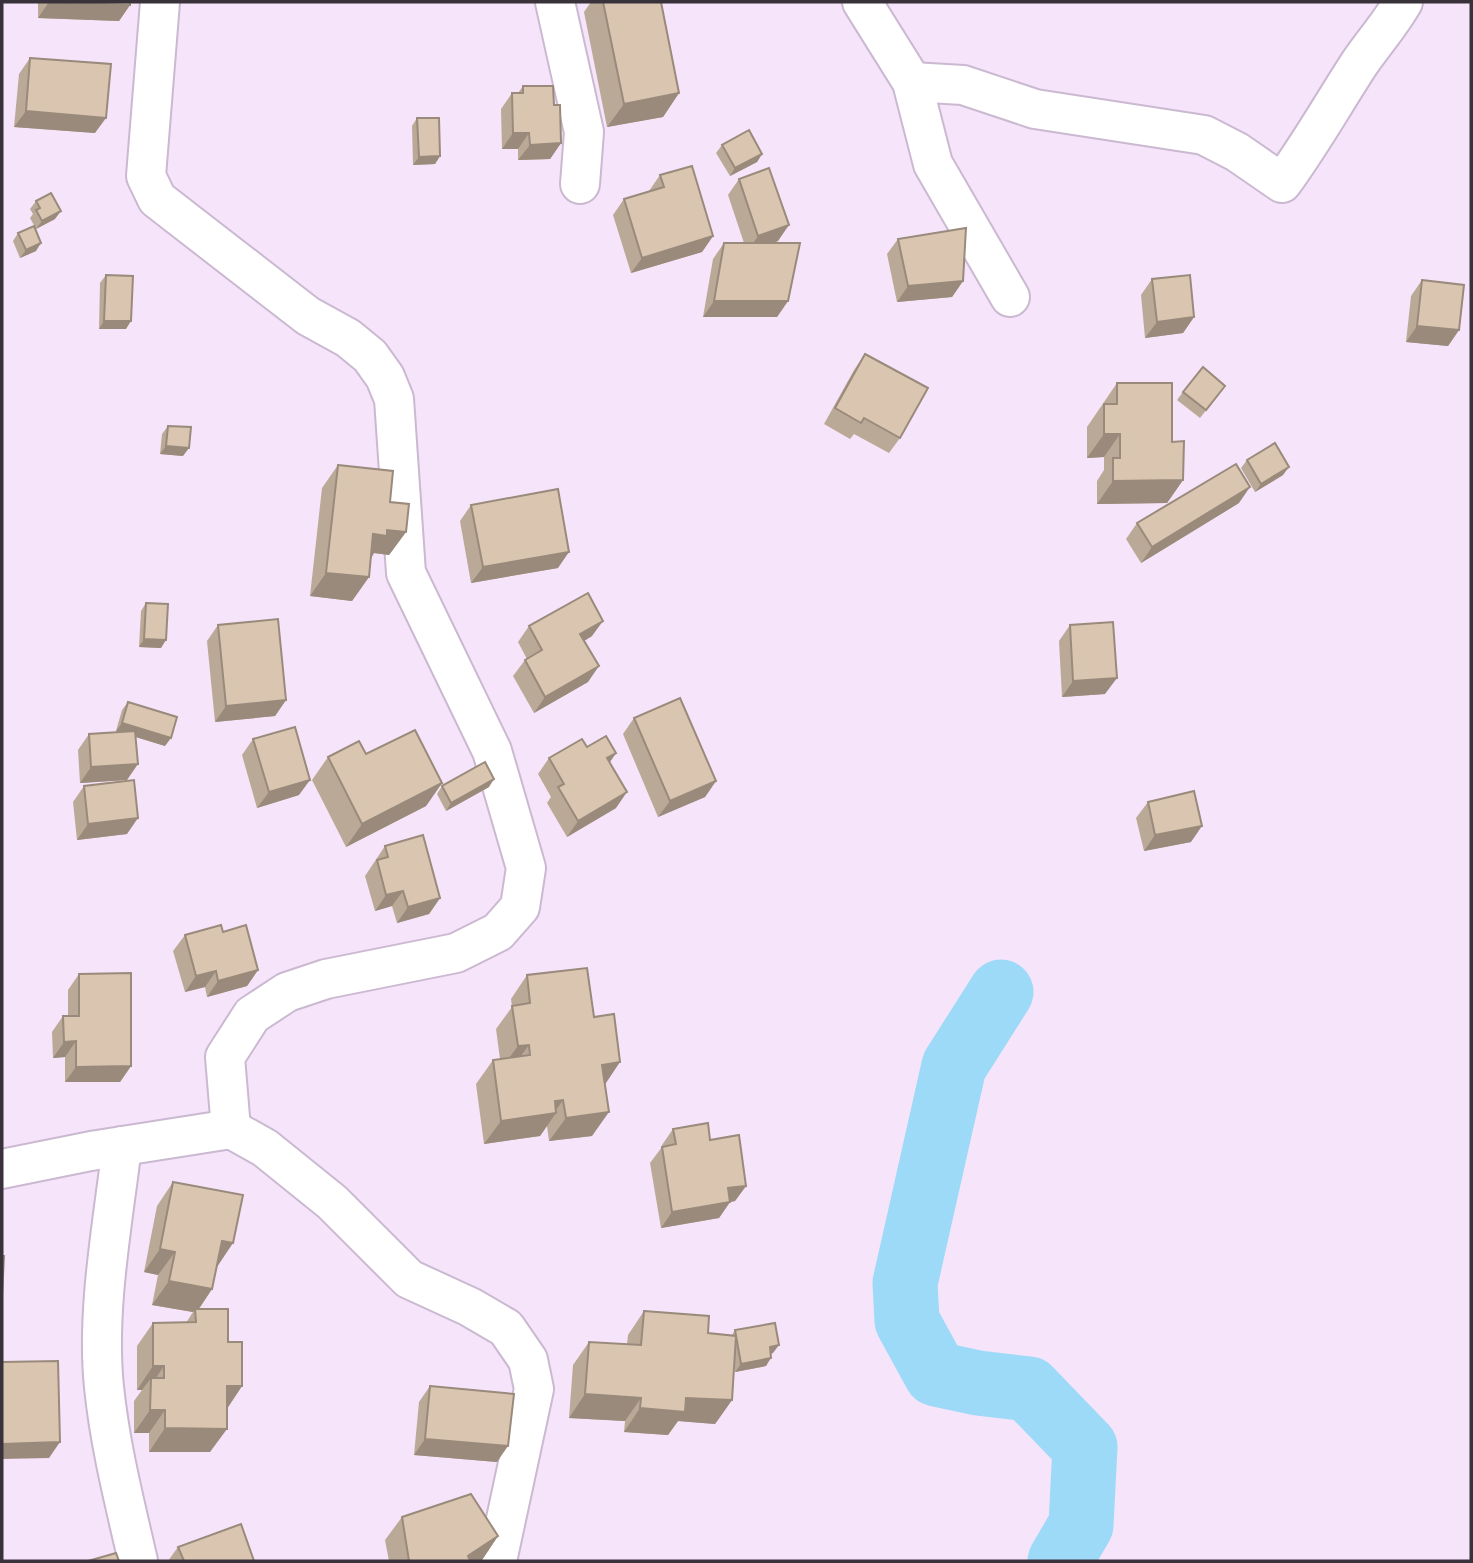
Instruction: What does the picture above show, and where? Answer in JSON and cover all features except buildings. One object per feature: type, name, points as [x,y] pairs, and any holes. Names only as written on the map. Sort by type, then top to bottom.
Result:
[{"type":"street","points":[[160,2],[146,176],[157,199],[308,316],[348,338],[370,356],[385,377],[394,400],[406,573],[418,603],[492,751],[526,868],[520,906],[498,932],[456,953],[326,979],[287,992],[252,1015],[225,1057],[231,1129]]},
{"type":"street","points":[[555,2],[584,131],[580,184]]},
{"type":"street","points":[[862,2],[912,82],[933,164],[1010,297]]},
{"type":"street","points":[[912,82],[963,85],[1035,110],[1204,135],[1237,152],[1282,183],[1313,141],[1361,62],[1384,34],[1403,2]]},
{"type":"street","points":[[2,1169],[231,1129],[264,1148],[331,1202],[409,1279],[470,1307],[506,1328],[528,1360],[534,1389],[498,1561]]},
{"type":"street","points":[[122,1146],[103,1330],[104,1385],[111,1435],[138,1561]]},
{"type":"waterway","points":[[1001,992],[954,1066],[905,1283],[907,1321],[936,1374],[978,1383],[1029,1389],[1085,1447],[1081,1525],[1060,1561]]}]
